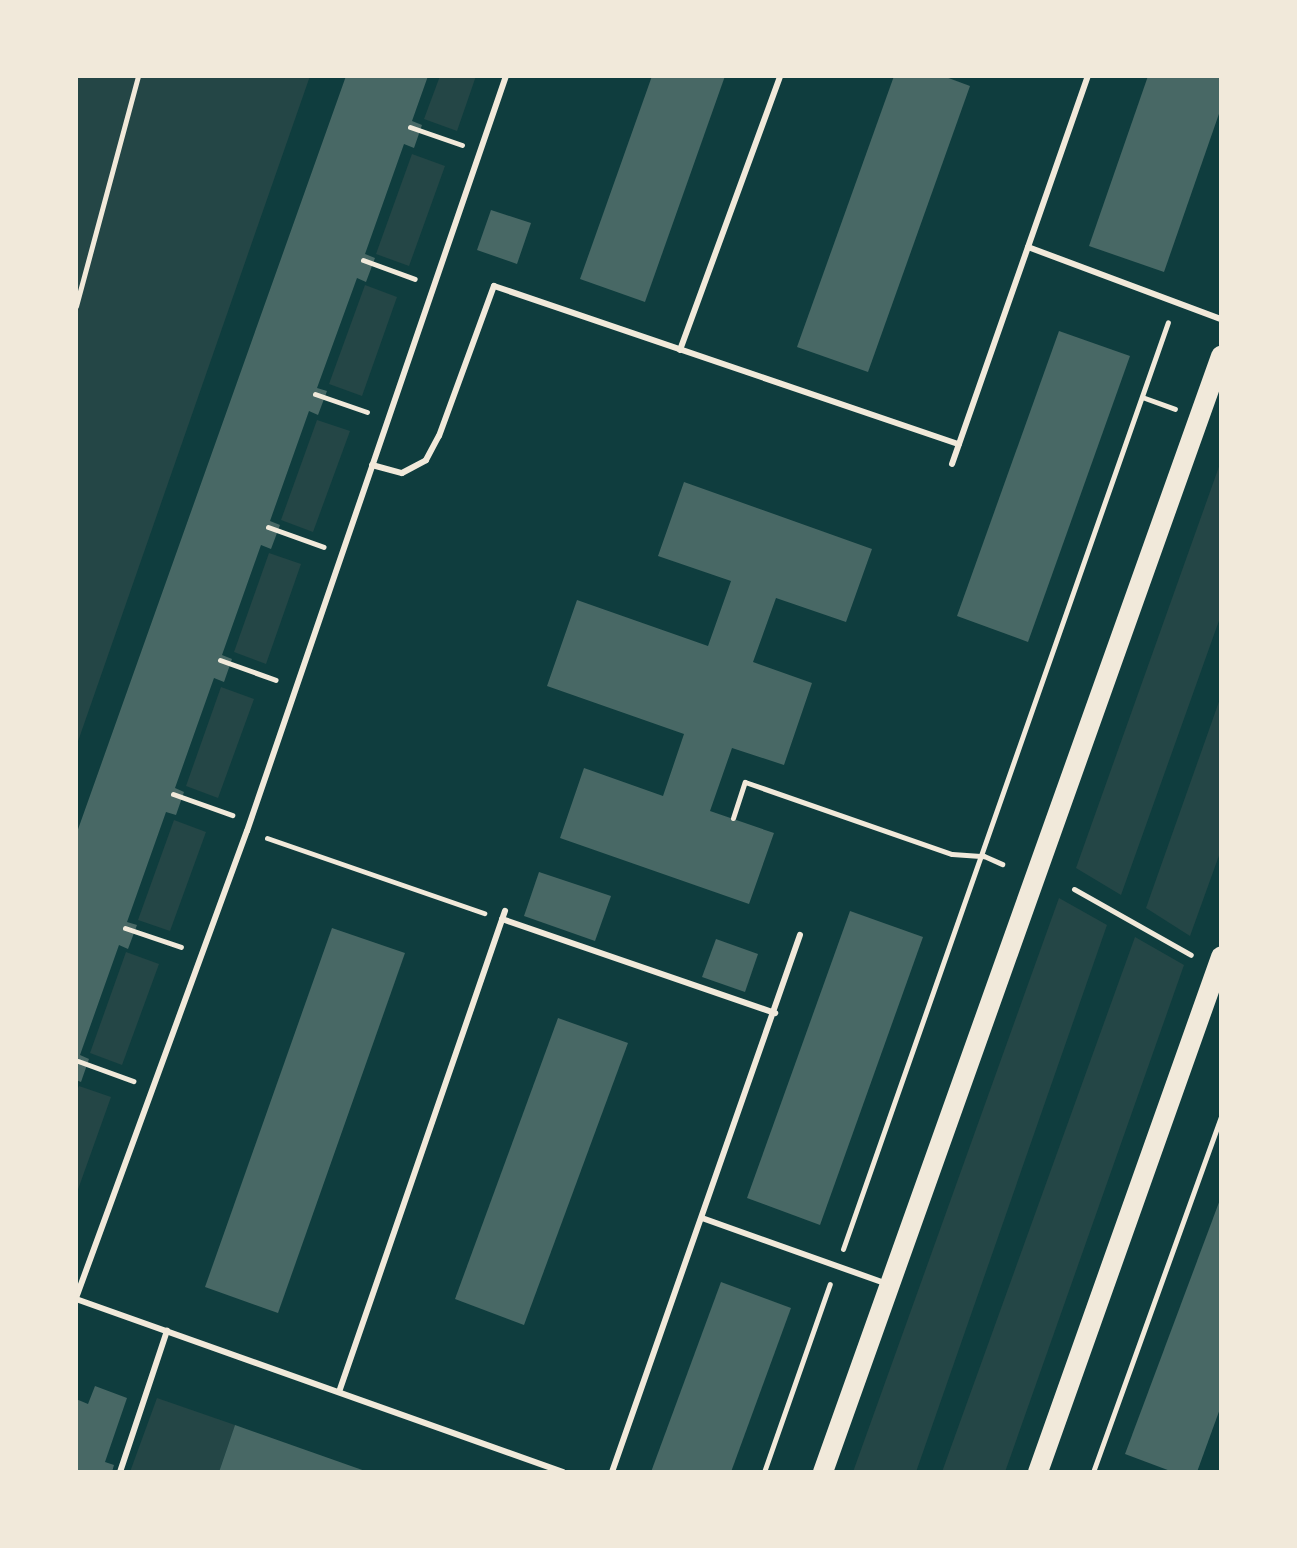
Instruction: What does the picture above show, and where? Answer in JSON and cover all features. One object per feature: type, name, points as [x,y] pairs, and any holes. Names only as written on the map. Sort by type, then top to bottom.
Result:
[{"type":"main road","points":[[823,1472],[1221,356]]},
{"type":"main road","points":[[1038,1472],[1221,957]]},
{"type":"lane","points":[[506,76],[247,831],[76,1299],[563,1472]]},
{"type":"lane","points":[[680,350],[780,76]]},
{"type":"lane","points":[[952,464],[1088,76]]},
{"type":"lane","points":[[1028,247],[1221,319]]},
{"type":"lane","points":[[372,465],[402,473],[426,460],[439,436],[494,286],[959,444]]},
{"type":"lane","points":[[339,1392],[505,911]]},
{"type":"lane","points":[[502,919],[775,1013]]},
{"type":"lane","points":[[612,1472],[800,935]]},
{"type":"lane","points":[[702,1218],[890,1286]]},
{"type":"lane","points":[[120,1472],[167,1331]]},
{"type":"path","points":[[76,306],[138,76]]},
{"type":"path","points":[[410,127],[480,152]]},
{"type":"path","points":[[363,260],[434,286]]},
{"type":"path","points":[[764,1472],[984,856],[1175,302]]},
{"type":"path","points":[[315,394],[388,420]]},
{"type":"path","points":[[268,527],[342,554]]},
{"type":"path","points":[[220,660],[296,687]]},
{"type":"path","points":[[733,818],[745,782],[952,854],[984,856],[1002,864]]},
{"type":"path","points":[[173,794],[250,821]]},
{"type":"path","points":[[247,831],[502,919]]},
{"type":"path","points":[[1074,889],[1191,955]]},
{"type":"path","points":[[125,928],[201,955]]},
{"type":"path","points":[[78,1061],[153,1087]]},
{"type":"path","points":[[1093,1472],[1221,1117]]},
{"type":"shaded area","points":[[76,76],[310,76],[76,747]]},
{"type":"shaded area","points":[[440,76],[476,76],[457,131],[424,119]]},
{"type":"shaded area","points":[[412,154],[445,166],[409,266],[376,254]]},
{"type":"shaded area","points":[[365,285],[397,297],[362,396],[329,384]]},
{"type":"shaded area","points":[[317,420],[350,431],[313,532],[281,520]]},
{"type":"shaded area","points":[[1221,461],[1221,615],[1121,895],[1076,868]]},
{"type":"shaded area","points":[[269,553],[301,564],[266,664],[234,652]]},
{"type":"shaded area","points":[[221,687],[254,699],[218,798],[186,786]]},
{"type":"shaded area","points":[[1221,696],[1221,850],[1190,936],[1146,908]]},
{"type":"shaded area","points":[[174,820],[206,832],[170,931],[138,920]]},
{"type":"shaded area","points":[[1059,898],[1107,925],[916,1472],[853,1472]]},
{"type":"shaded area","points":[[1135,937],[1184,965],[1005,1472],[942,1472]]},
{"type":"shaded area","points":[[126,952],[159,964],[122,1065],[90,1053]]},
{"type":"shaded area","points":[[79,1086],[111,1097],[76,1195],[76,1093]]},
{"type":"shaded area","points":[[157,1398],[235,1425],[219,1472],[130,1472]]},
{"type":"building","points":[[346,76],[428,76],[412,121],[422,125],[414,148],[404,144],[365,254],[375,258],[366,282],[357,278],[317,388],[327,391],[318,415],[309,411],[270,521],[280,525],[271,549],[261,545],[222,655],[232,659],[224,682],[214,678],[175,788],[184,792],[176,815],[166,812],[127,922],[137,925],[128,949],[119,945],[80,1055],[89,1059],[81,1082],[76,1080],[76,835]]},
{"type":"building","points":[[652,76],[725,76],[645,302],[580,279]]},
{"type":"building","points":[[894,76],[943,76],[970,86],[868,372],[797,347]]},
{"type":"building","points":[[1148,76],[1221,76],[1221,108],[1164,272],[1089,246]]},
{"type":"building","points":[[491,210],[531,223],[517,264],[477,250]]},
{"type":"building","points":[[1059,331],[1130,356],[1028,642],[957,616]]},
{"type":"building","points":[[684,482],[872,549],[846,622],[776,598],[753,662],[812,683],[784,765],[732,748],[710,811],[774,833],[749,904],[560,838],[584,768],[663,796],[684,734],[547,686],[577,600],[708,646],[731,581],[658,556]]},
{"type":"building","points":[[539,872],[611,896],[595,941],[524,916]]},
{"type":"building","points":[[850,911],[923,937],[820,1225],[747,1198]]},
{"type":"building","points":[[332,928],[405,953],[278,1313],[205,1287]]},
{"type":"building","points":[[716,939],[758,954],[745,992],[702,977]]},
{"type":"building","points":[[558,1018],[628,1043],[524,1325],[455,1299]]},
{"type":"building","points":[[1221,1197],[1221,1406],[1197,1472],[1173,1472],[1125,1454]]},
{"type":"building","points":[[721,1282],[791,1308],[731,1472],[651,1472]]},
{"type":"building","points":[[95,1386],[127,1398],[105,1462],[114,1465],[112,1472],[76,1472],[76,1399],[88,1404]]},
{"type":"building","points":[[235,1425],[368,1472],[219,1472]]}]
